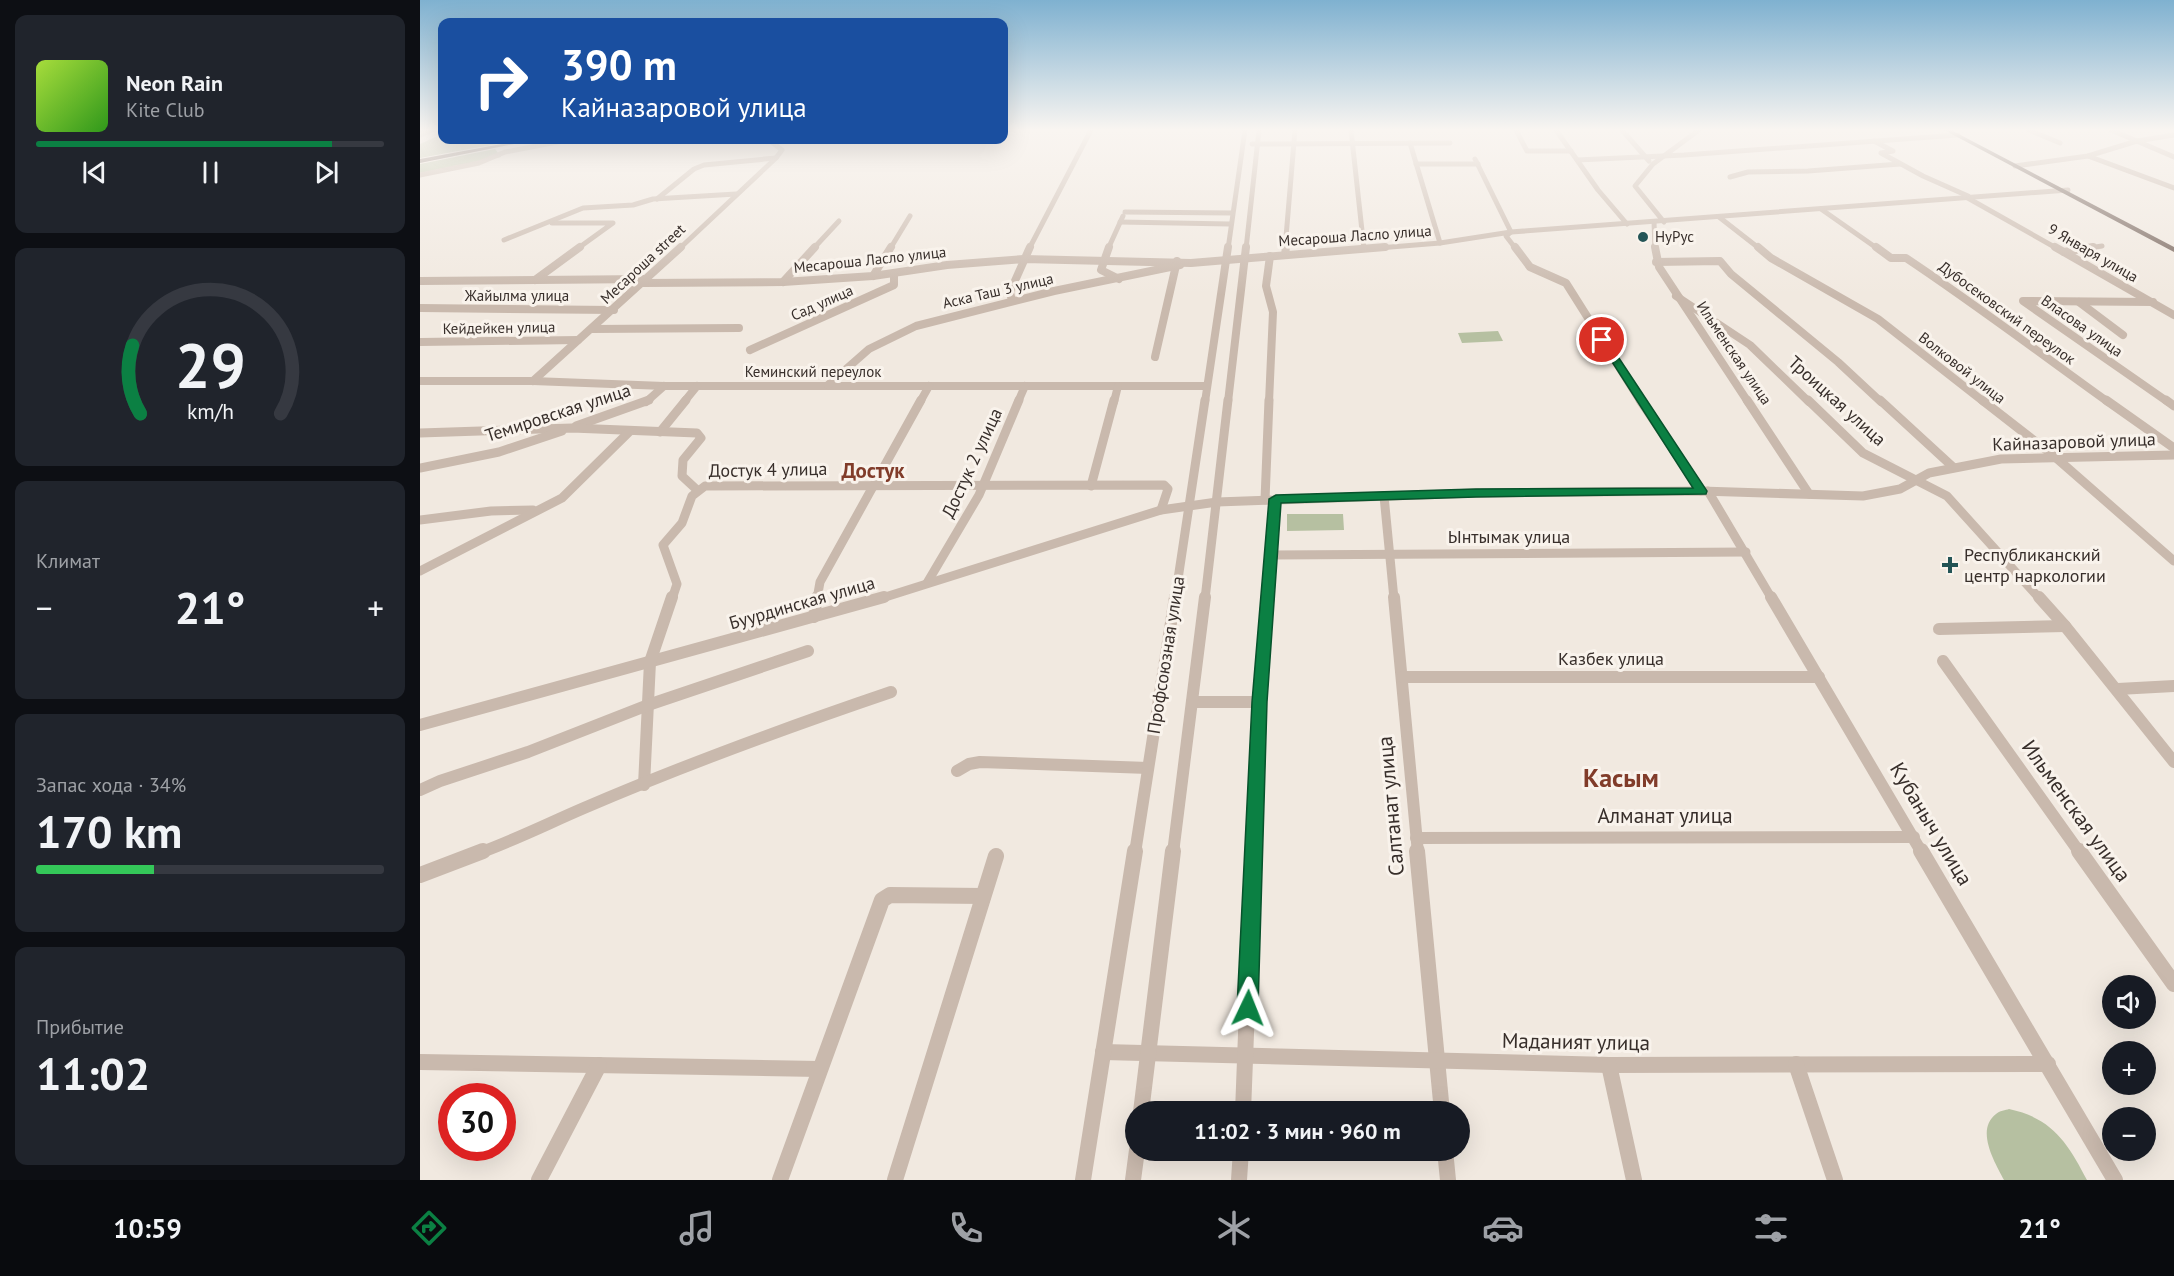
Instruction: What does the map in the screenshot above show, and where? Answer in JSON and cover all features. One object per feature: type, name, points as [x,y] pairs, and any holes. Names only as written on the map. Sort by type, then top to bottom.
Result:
[{"type":"main road","points":[[2056,185],[2174,250]]},
{"type":"main road","points":[[2065,190],[2174,245]]},
{"type":"street","points":[[657,199],[674,185]]},
{"type":"street","name":"Месароша street","points":[[533,381],[614,310],[746,185]]},
{"type":"street","points":[[1012,301],[1010,292],[1024,259],[1062,185]]},
{"type":"street","name":"Профсоюзная улица","points":[[1083,1180],[1190,504],[1236,185]]},
{"type":"street","name":"Профсоюзная улица","points":[[1142,1101],[1253,185]]},
{"type":"street","points":[[1285,255],[1291,185]]},
{"type":"street","points":[[1357,185],[1365,249]]},
{"type":"street","points":[[1422,185],[1440,243]]},
{"type":"street","points":[[1489,185],[1511,232]]},
{"type":"street","points":[[1595,185],[1627,224]]},
{"type":"street","points":[[1635,185],[1664,222]]},
{"type":"street","name":"9 Января улица","points":[[1945,185],[2174,315]]},
{"type":"street","name":"Месароша Ласло улица","points":[[1191,263],[1440,243],[1511,232],[2065,190]]},
{"type":"street","points":[[504,240],[548,223],[578,208],[633,205],[657,199],[736,194]]},
{"type":"street","points":[[1119,279],[1101,270],[1103,260],[1126,208],[1231,218]]},
{"type":"street","name":"Дубосековский переулок","points":[[1821,209],[1891,258],[1906,258],[1982,309],[2021,340],[2174,448]]},
{"type":"street","points":[[873,276],[910,216]]},
{"type":"street","name":"Волковой улица","points":[[1719,217],[1771,258],[1878,319],[2054,456],[2174,561]]},
{"type":"street","points":[[1120,222],[1231,218]]},
{"type":"street","points":[[783,282],[839,221]]},
{"type":"street","name":"Ильменская улица","points":[[1654,222],[1656,262],[1809,494]]},
{"type":"street","points":[[535,280],[613,223],[548,223]]},
{"type":"street","name":"Кубаныч улица","points":[[1511,232],[1506,236],[1530,267],[1566,282],[1651,417],[1746,552],[2115,1180]]},
{"type":"street","points":[[1285,241],[1363,239]]},
{"type":"street","points":[[2064,252],[2102,246]]},
{"type":"street","points":[[1244,1101],[1259,702],[1273,555],[1270,499],[1273,312],[1266,285],[1270,256]]},
{"type":"street","name":"Месароша Ласло улица","points":[[420,281],[783,282],[894,274],[947,265],[1024,259],[1176,264]]},
{"type":"street","name":"Троицкая улица","points":[[1656,262],[1720,261],[1731,274],[1838,362],[1953,467]]},
{"type":"street","name":"Аска Таш 3 улица","points":[[828,385],[869,349],[935,320],[1176,264],[1191,263]]},
{"type":"street","points":[[1155,357],[1176,264]]},
{"type":"street","name":"Сад улица","points":[[750,350],[894,285],[894,274]]},
{"type":"street","name":"Троицкая улица","points":[[1677,296],[1750,345],[1863,453],[1947,496],[2065,626],[2118,689],[2174,762]]},
{"type":"street","name":"Власова улица","points":[[2153,302],[2023,301],[2174,406]]},
{"type":"street","points":[[2079,302],[2123,335]]},
{"type":"street","name":"Жайылма улица","points":[[420,308],[614,310]]},
{"type":"street","points":[[592,329],[739,328]]},
{"type":"street","name":"Кейдейкен улица","points":[[420,342],[578,340]]},
{"type":"street","name":"Кеминский переулок","points":[[420,381],[533,381],[664,386],[1207,386]]},
{"type":"street","name":"Темировская улица","points":[[420,468],[499,452],[572,428],[648,401],[664,386]]},
{"type":"street","points":[[660,432],[697,386]]},
{"type":"street","points":[[813,617],[820,582],[929,386]]},
{"type":"street","name":"Достук 2 улица","points":[[927,583],[983,486],[1025,386]]},
{"type":"street","points":[[1091,486],[1118,386]]},
{"type":"street","points":[[420,433],[572,428],[700,435],[701,438],[682,460],[682,476],[696,489]]},
{"type":"street","points":[[420,571],[561,498],[629,432]]},
{"type":"street","name":"Кайназаровой улица","points":[[1190,504],[1384,496],[1705,491],[1863,496],[1900,489],[1929,473],[2001,459],[2174,455]]},
{"type":"street","name":"Достук 4 улица","points":[[644,785],[650,662],[677,584],[663,545],[684,520],[691,495],[696,489],[705,486],[1164,485],[1168,489],[1161,510]]},
{"type":"street","name":"Салтанат улица","points":[[1384,496],[1441,1101]]},
{"type":"street","name":"Буурдинская улица","points":[[420,725],[813,617],[1161,510],[1190,504]]},
{"type":"street","points":[[420,520],[491,512],[537,510]]},
{"type":"street","name":"Ынтымак улица","points":[[1273,555],[1746,552]]},
{"type":"street","points":[[1939,629],[2065,626]]},
{"type":"street","points":[[420,790],[440,781],[528,752],[648,705],[808,651]]},
{"type":"street","name":"Ильменская улица","points":[[1943,661],[2174,984]]},
{"type":"street","name":"Казбек улица","points":[[1402,677],[1819,677]]},
{"type":"street","points":[[2118,689],[2174,686]]},
{"type":"street","points":[[420,875],[522,837],[584,808],[802,722],[891,692]]},
{"type":"street","points":[[1192,702],[1259,702]]},
{"type":"street","points":[[957,771],[969,764],[980,762],[1148,768]]},
{"type":"street","name":"Алманат улица","points":[[1416,837],[1914,837]]},
{"type":"street","points":[[895,1180],[996,856]]},
{"type":"street","points":[[780,1180],[882,900],[890,895],[983,896]]},
{"type":"street","name":"Маданият улица","points":[[1103,1052],[1609,1065],[2048,1064]]},
{"type":"street","points":[[420,1062],[819,1069]]},
{"type":"street","points":[[1796,1064],[1835,1180]]},
{"type":"street","points":[[539,1180],[599,1065]]},
{"type":"street","points":[[1609,1065],[1634,1180]]},
{"type":"street","points":[[1133,1180],[1136,1161]]},
{"type":"street","points":[[1239,1180],[1240,1161]]},
{"type":"street","points":[[1446,1161],[1448,1180]]},
{"type":"green space","points":[[1498,331],[1503,341],[1462,343],[1458,333]]},
{"type":"green space","points":[[1287,514],[1343,514],[1344,530],[1287,531]]},
{"type":"green space","points":[[2009,1109],[2037,1119],[2057,1134],[2073,1155],[2087,1180],[2004,1180],[1989,1147],[1987,1129],[1996,1114]]},
{"type":"place","name":"НуРус","points":[[1643,237]]},
{"type":"place","name":"Республиканский центр наркологии","points":[[1950,565]]},
{"type":"district","name":"Достук","points":[[873,471]]},
{"type":"district","name":"Касым","points":[[1621,778]]},
{"type":"route","points":[[1248,1008],[1259,702],[1276,499],[1476,493],[1701,491],[1602,340]]}]
